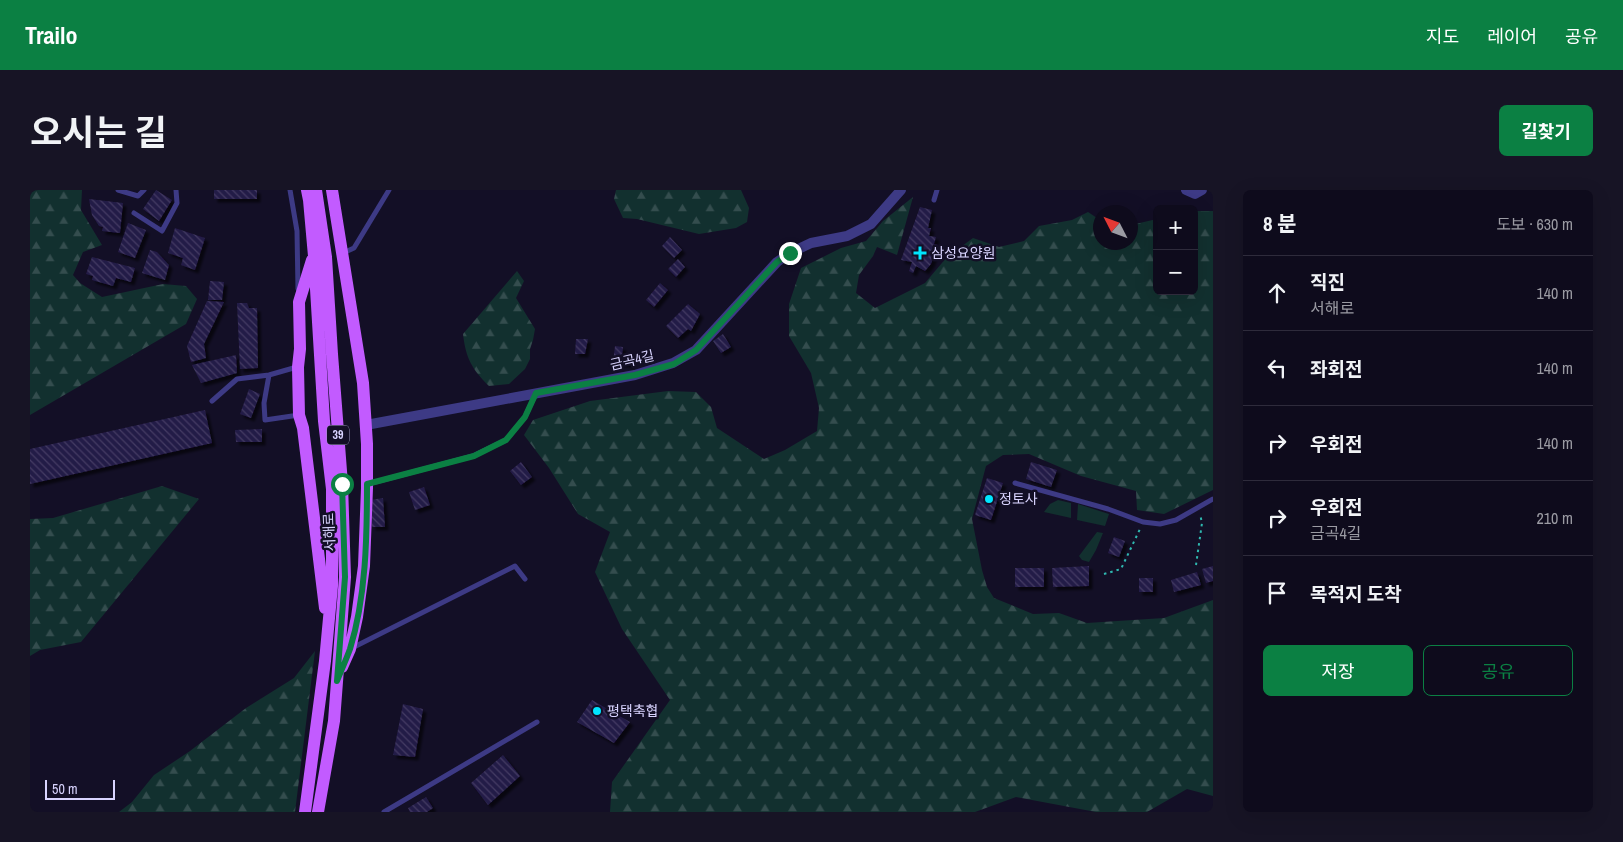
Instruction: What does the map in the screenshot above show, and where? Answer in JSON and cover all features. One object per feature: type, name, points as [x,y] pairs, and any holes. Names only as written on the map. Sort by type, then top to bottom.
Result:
[{"type":"main road","name":"서해로","points":[[305,812],[325,661],[332,586],[332,489],[324,421],[314,256],[307,190]]},
{"type":"main road","name":"서해로","points":[[316,190],[326,257],[342,484],[345,577],[334,721],[318,812]]},
{"type":"main road","points":[[332,190],[362,383],[366,425],[367,484],[364,566],[357,617],[350,649],[337,681]]},
{"type":"main road","points":[[314,256],[304,280],[299,302],[299,415],[303,428],[314,513],[316,547],[328,627]]},
{"type":"street","name":"금곡4길","points":[[366,425],[635,375],[674,364],[696,350],[777,262],[790,253],[811,243],[847,236],[871,224],[901,190]]},
{"type":"street","points":[[1186,190],[1195,194],[1202,190]]},
{"type":"lane","points":[[118,190],[138,196],[144,190]]},
{"type":"lane","points":[[134,213],[162,231],[177,203],[176,190]]},
{"type":"lane","points":[[290,190],[297,231],[299,302]]},
{"type":"lane","points":[[343,253],[354,248],[388,190]]},
{"type":"lane","points":[[934,200],[937,190]]},
{"type":"lane","points":[[212,401],[237,379],[269,375],[298,367]]},
{"type":"lane","points":[[269,375],[264,403],[265,420],[299,415]]},
{"type":"lane","points":[[367,484],[474,456],[506,440],[525,417],[536,393]]},
{"type":"lane","points":[[1015,483],[1108,509],[1143,522],[1160,524],[1176,520],[1213,499]]},
{"type":"lane","points":[[350,649],[515,566],[525,579]]},
{"type":"lane","points":[[384,812],[538,722]]},
{"type":"path","points":[[1196,564],[1202,523],[1199,506]]},
{"type":"path","points":[[1104,574],[1121,569],[1143,522]]},
{"type":"green space","points":[[30,190],[82,190],[81,210],[102,245],[83,252],[73,275],[80,283],[102,297],[163,284],[186,286],[197,299],[186,324],[30,415]]},
{"type":"green space","points":[[616,190],[741,190],[749,208],[747,222],[736,228],[699,234],[637,219],[623,218],[614,199]]},
{"type":"green space","points":[[913,197],[897,255],[877,247],[873,256],[859,275],[856,293],[875,308],[925,283],[947,257],[973,238],[999,247],[1024,241],[1039,226],[1072,220],[1088,212],[1093,215],[1093,250],[1138,250],[1138,223],[1153,220],[1153,295],[1198,295],[1198,211],[1213,211],[1213,490],[1164,514],[1137,510],[1136,491],[1081,476],[1029,454],[1003,455],[986,466],[972,519],[982,570],[987,587],[994,598],[1033,614],[1059,613],[1087,623],[1164,618],[1213,600],[1213,796],[1187,789],[1147,812],[1096,812],[1016,797],[975,812],[610,812],[612,782],[670,700],[622,629],[595,572],[610,532],[578,514],[549,468],[524,435],[533,420],[590,401],[668,391],[696,392],[711,407],[717,428],[764,459],[785,450],[817,431],[819,408],[811,373],[789,336],[789,304],[801,268],[841,248],[866,241],[883,221]]},
{"type":"green space","points":[[517,271],[524,281],[516,298],[535,329],[530,349],[530,359],[525,369],[509,384],[489,386],[478,374],[468,357],[463,334]]},
{"type":"green space","points":[[162,486],[199,499],[81,642],[40,650],[30,656],[30,519],[53,518]]},
{"type":"green space","points":[[1058,500],[1071,503],[1071,518],[1044,512],[1050,504]]},
{"type":"green space","points":[[1078,504],[1109,514],[1105,526],[1077,520]]},
{"type":"green space","points":[[1097,532],[1103,533],[1096,550],[1089,562],[1082,560],[1079,556]]},
{"type":"green space","points":[[315,651],[295,812],[119,812],[132,802],[154,775],[190,751],[246,708],[294,678]]},
{"type":"building","points":[[156,190],[172,200],[159,221],[143,209]]},
{"type":"building","points":[[214,190],[257,190],[257,199],[214,199]]},
{"type":"building","points":[[89,199],[123,203],[120,233],[102,231],[103,227],[99,226],[92,215]]},
{"type":"building","name":"삼성요양원","points":[[920,207],[932,210],[928,228],[931,228],[929,236],[936,237],[934,244],[938,245],[931,264],[925,271],[916,266],[913,273],[909,271],[912,262],[901,260]]},
{"type":"building","points":[[128,223],[146,230],[135,258],[118,252]]},
{"type":"building","points":[[175,228],[205,238],[195,270],[181,265],[183,258],[168,253]]},
{"type":"building","points":[[670,237],[682,250],[674,258],[662,246]]},
{"type":"building","points":[[150,250],[157,252],[169,265],[165,280],[142,273]]},
{"type":"building","points":[[92,257],[135,268],[131,282],[116,278],[113,286],[92,280],[93,276],[86,274]]},
{"type":"building","points":[[678,259],[685,267],[676,277],[668,269]]},
{"type":"building","points":[[210,281],[224,282],[222,300],[208,300]]},
{"type":"building","points":[[660,283],[668,290],[654,307],[646,300]]},
{"type":"building","points":[[207,301],[224,302],[204,344],[206,358],[191,362],[187,346]]},
{"type":"building","points":[[237,303],[247,303],[249,308],[257,308],[258,368],[240,369]]},
{"type":"building","points":[[688,304],[700,314],[691,331],[688,329],[678,338],[666,326]]},
{"type":"building","points":[[723,334],[731,347],[721,353],[713,341]]},
{"type":"building","points":[[576,339],[588,339],[585,354],[575,354]]},
{"type":"building","points":[[615,346],[623,347],[622,356],[631,357],[630,365],[613,362]]},
{"type":"building","points":[[236,355],[237,373],[201,383],[192,365]]},
{"type":"building","points":[[249,389],[260,394],[251,418],[240,414]]},
{"type":"building","points":[[205,410],[212,443],[30,484],[30,449]]},
{"type":"building","points":[[262,429],[262,442],[236,442],[235,430]]},
{"type":"building","points":[[521,462],[532,477],[521,485],[510,471]]},
{"type":"building","points":[[1031,462],[1057,470],[1051,487],[1026,479]]},
{"type":"building","name":"정토사","points":[[987,478],[1003,483],[991,520],[975,515]]},
{"type":"building","points":[[424,487],[430,505],[415,510],[409,492]]},
{"type":"building","points":[[383,498],[385,527],[372,527],[370,500]]},
{"type":"building","points":[[1114,537],[1125,541],[1119,557],[1108,553]]},
{"type":"building","points":[[1089,566],[1089,586],[1053,587],[1052,568]]},
{"type":"building","points":[[1213,566],[1213,581],[1206,583],[1202,569]]},
{"type":"building","points":[[1015,568],[1044,568],[1044,587],[1015,587]]},
{"type":"building","points":[[1197,572],[1201,585],[1174,592],[1171,580]]},
{"type":"building","points":[[1139,578],[1153,578],[1153,592],[1139,592]]},
{"type":"building","name":"평택축협","points":[[592,700],[630,722],[614,743],[577,722]]},
{"type":"building","points":[[403,704],[423,709],[415,757],[393,755]]},
{"type":"building","points":[[503,755],[520,776],[488,805],[471,783]]},
{"type":"building","points":[[426,797],[433,808],[427,812],[410,812],[408,808]]},
{"type":"place","name":"삼성요양원","points":[[920,253]]},
{"type":"place","name":"정토사","points":[[989,499]]},
{"type":"place","name":"평택축협","points":[[597,711]]},
{"type":"route","points":[[342,484],[345,577],[337,681],[350,649],[357,617],[364,566],[367,484],[474,456],[506,440],[525,417],[536,393],[635,375],[674,364],[696,350],[777,262],[790,253]]}]
